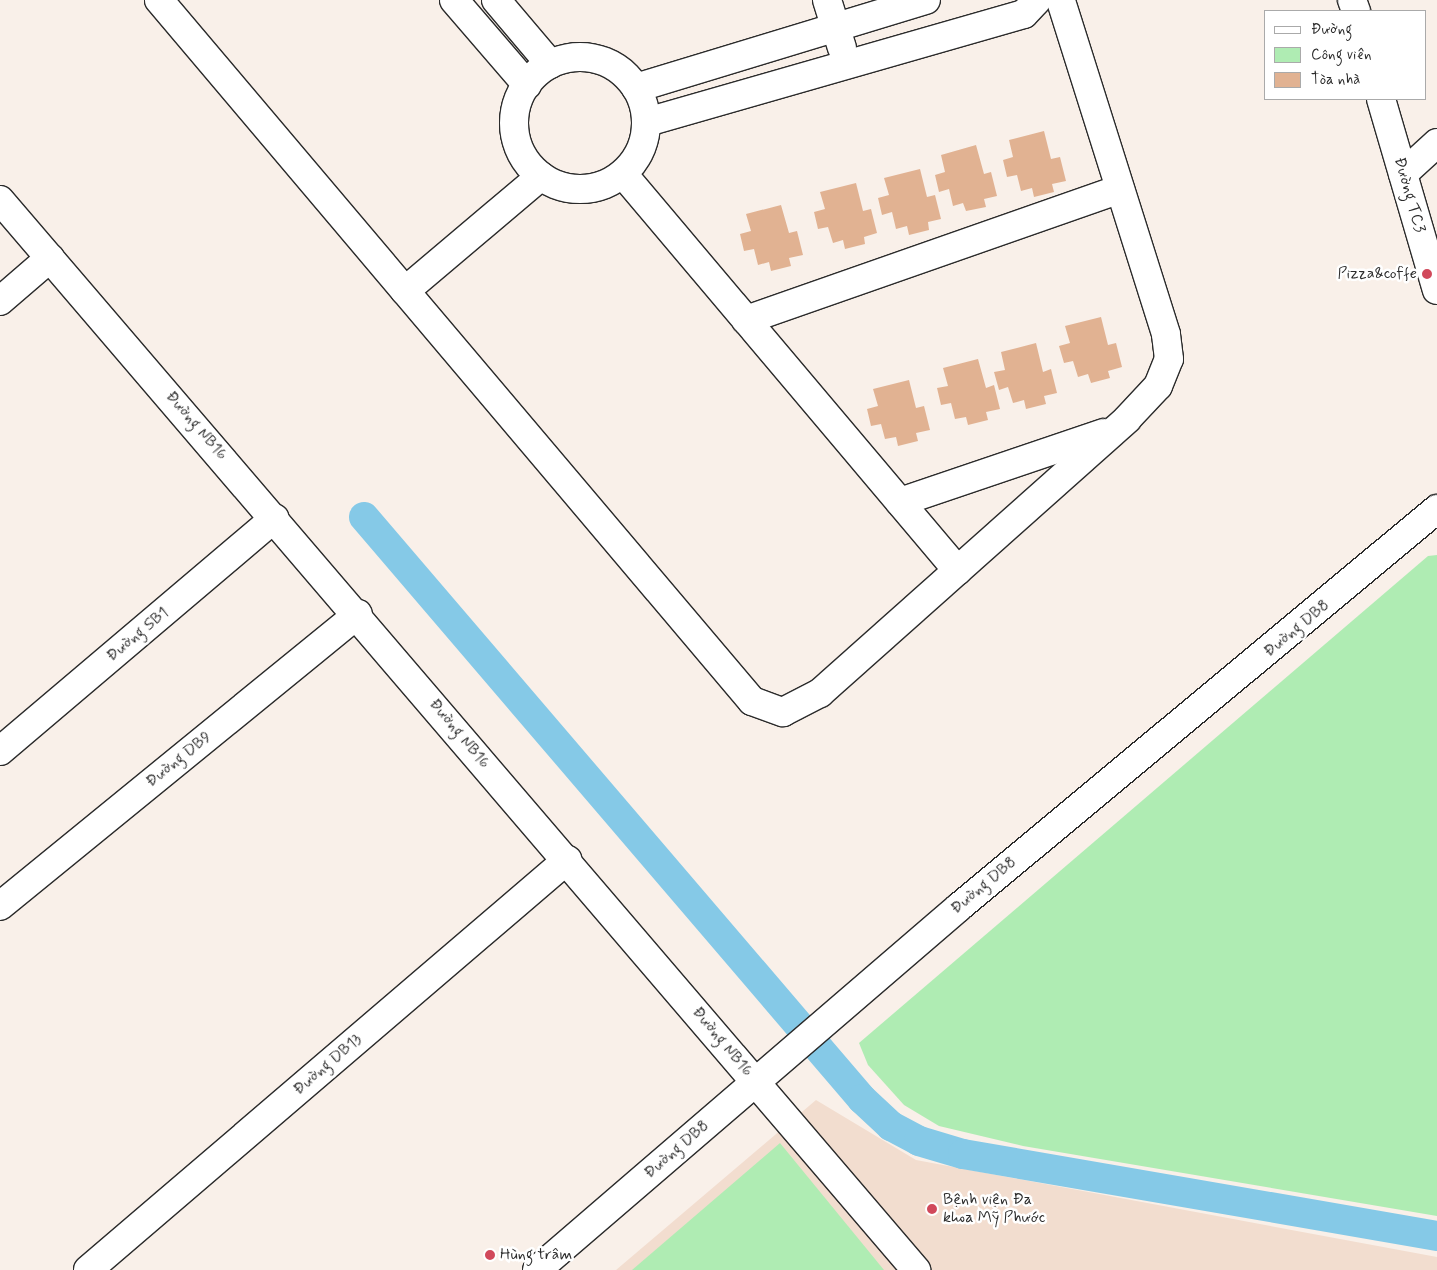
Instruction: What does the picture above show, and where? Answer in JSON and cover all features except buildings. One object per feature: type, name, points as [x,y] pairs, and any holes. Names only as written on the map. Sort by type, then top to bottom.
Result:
[{"type":"street","points":[[159,0],[752,701],[783,712],[820,693],[1115,429],[1158,386],[1169,359],[1120,189],[1061,0]]},
{"type":"street","points":[[454,0],[527,85]]},
{"type":"street","points":[[496,0],[550,64]]},
{"type":"street","points":[[827,0],[847,66]]},
{"type":"street","points":[[636,88],[836,30],[926,0]]},
{"type":"street","points":[[647,122],[1024,14],[1037,0]]},
{"type":"street","points":[[591,58],[613,65],[636,88],[647,122],[644,145],[623,174],[594,189],[571,190],[541,176],[521,153],[514,133],[515,112],[527,85],[550,64],[591,58]]},
{"type":"street","name":"Đường TC3","points":[[1381,100],[1437,290]]},
{"type":"street","points":[[1403,174],[1437,143]]},
{"type":"street","points":[[623,174],[958,571]]},
{"type":"street","points":[[405,291],[541,176]]},
{"type":"street","points":[[746,320],[1120,189]]},
{"type":"street","name":"Đường NB16","points":[[0,200],[358,614],[916,1270]]},
{"type":"street","points":[[0,301],[50,258]]},
{"type":"street","points":[[900,502],[1115,429]]},
{"type":"street","name":"Đường DB8","points":[[537,1270],[756,1082],[1437,509]]},
{"type":"street","name":"Đường SB1","points":[[0,752],[275,518]]},
{"type":"street","name":"Đường DB9","points":[[0,906],[358,614]]},
{"type":"street","name":"Đường DB13","points":[[88,1270],[567,860]]},
{"type":"shaded area","name":"Bệnh viện Đa khoa Mỹ Phước","points":[[816,1100],[916,1160],[1437,1257],[1437,1270],[616,1270]]},
{"type":"green space","points":[[1437,555],[1437,1216],[1023,1146],[939,1126],[904,1105],[868,1065],[859,1043],[1428,556]]},
{"type":"green space","points":[[780,1143],[884,1270],[632,1270]]},
{"type":"waterway","points":[[364,517],[862,1099],[891,1126],[919,1141],[963,1154],[1437,1236]]},
{"type":"place","name":"Pizza&coffe","points":[[1427,274]]},
{"type":"place","name":"Bệnh viện Đa khoa Mỹ Phước","points":[[932,1209]]},
{"type":"place","name":"Hùng trâm","points":[[490,1255]]}]
